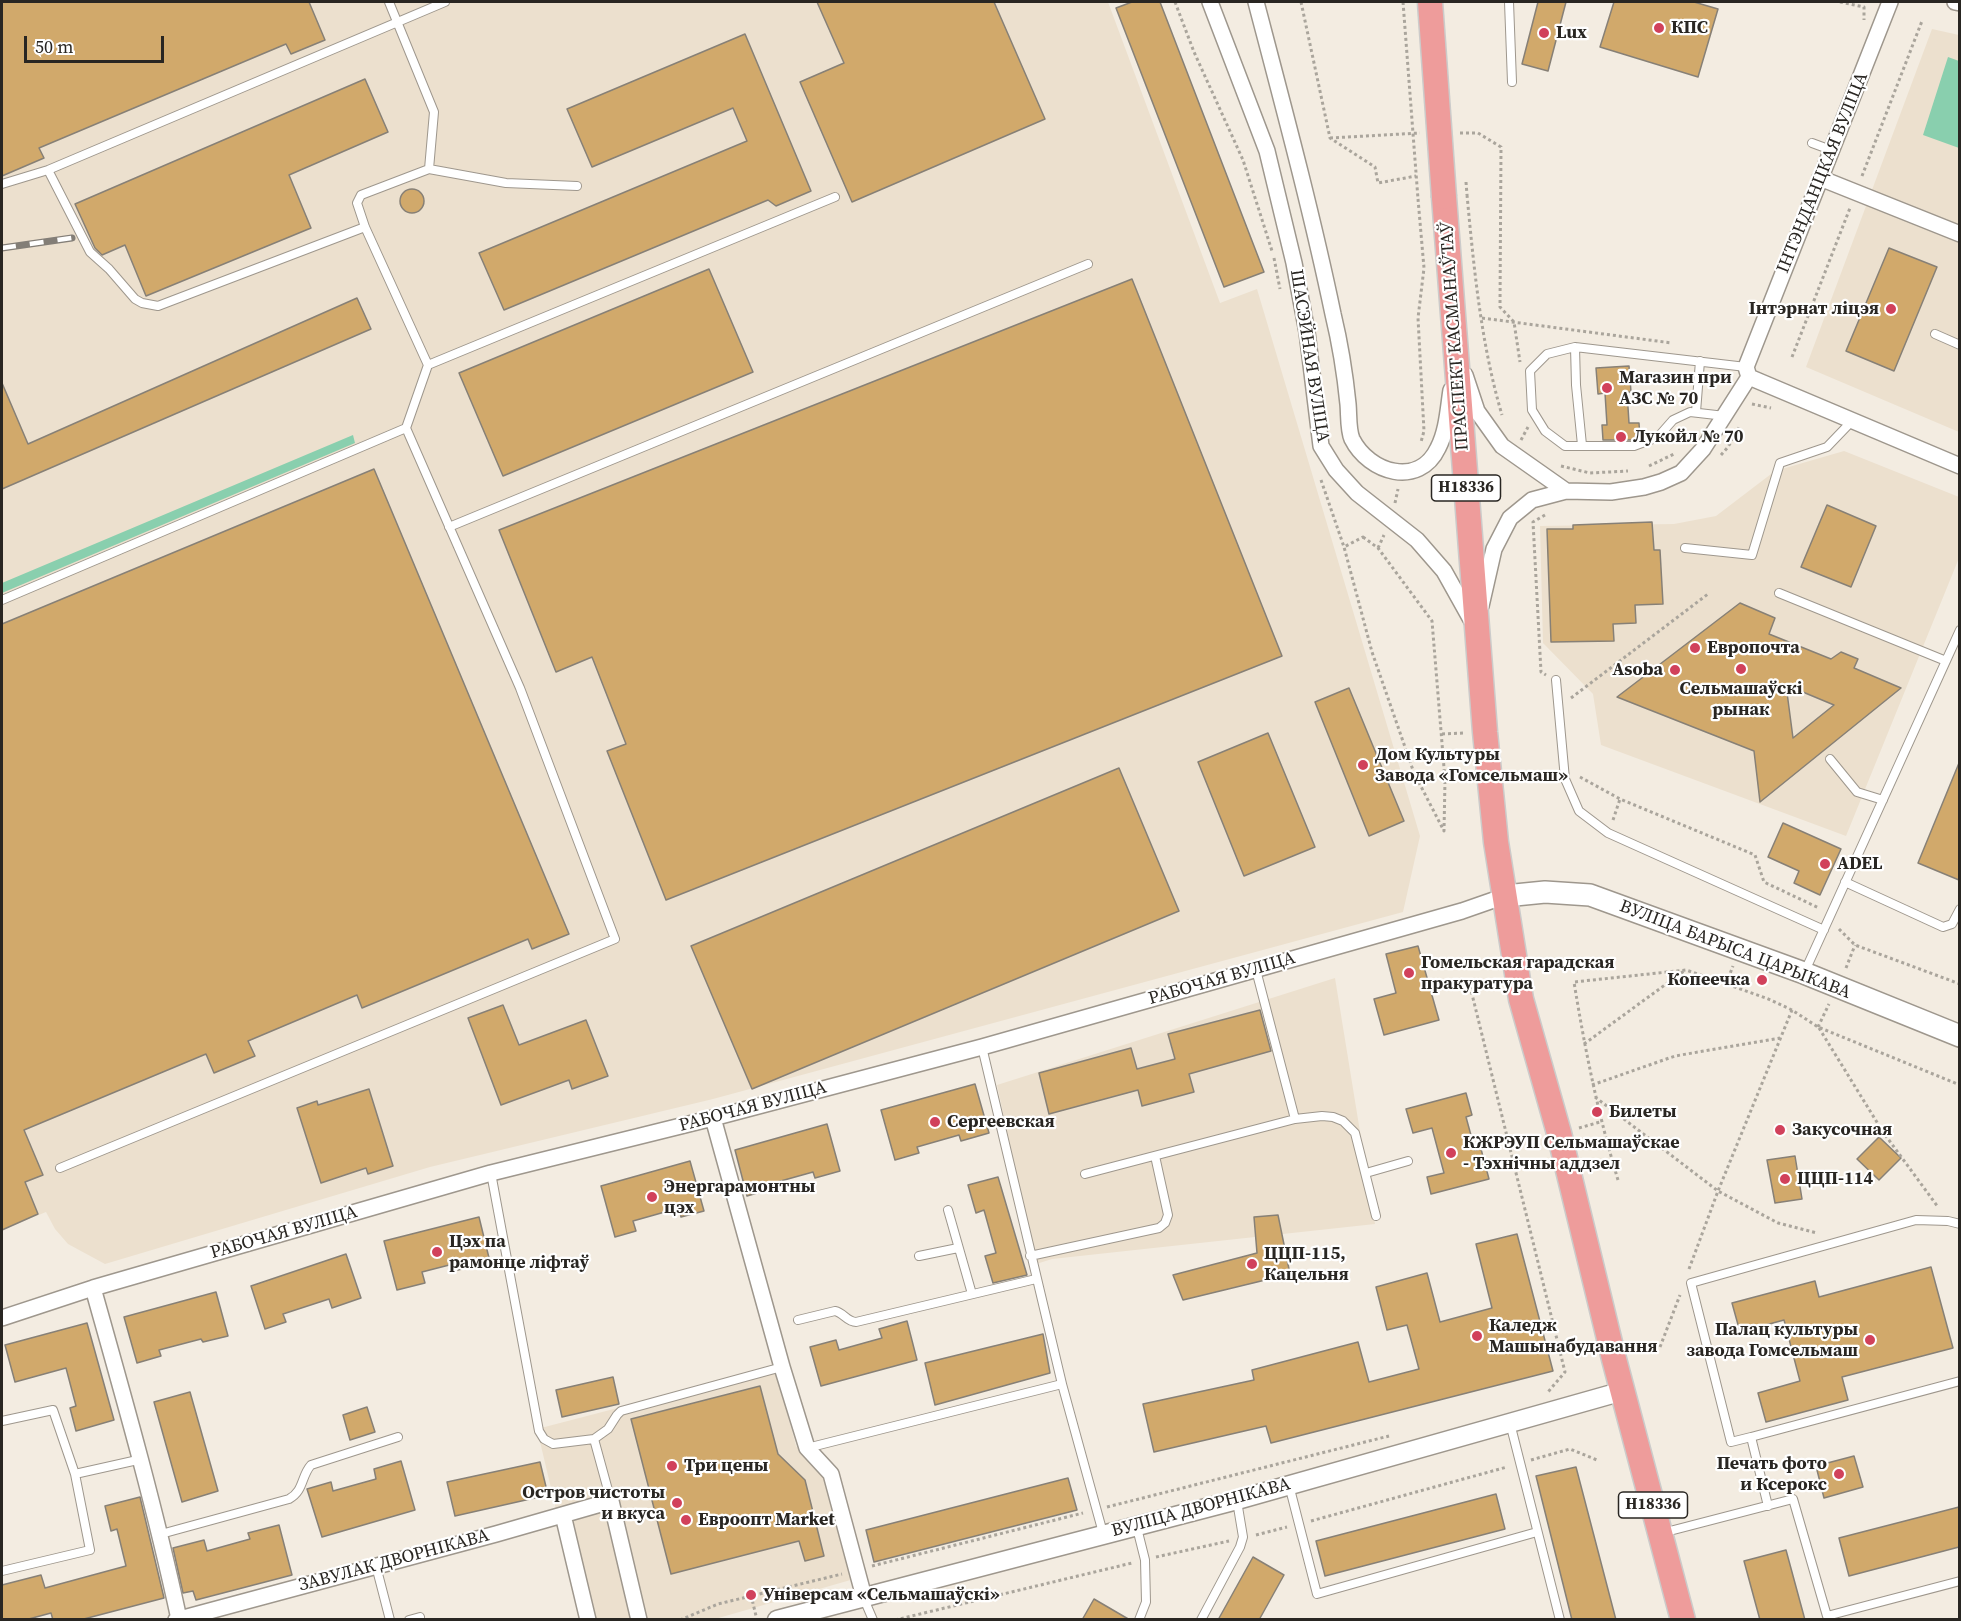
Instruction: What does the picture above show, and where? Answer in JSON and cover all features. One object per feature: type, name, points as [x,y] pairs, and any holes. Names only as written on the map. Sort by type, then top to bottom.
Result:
[{"type":"main road","name":"ПРАСПЕКТ КАСМАНАЎТАЎ","points":[[1430,2],[1456,196],[1456,349],[1476,628],[1496,842],[1524,1015],[1559,1133],[1683,1620]]},
{"type":"main road","name":"ВУЛІЦА БАРЫСА ЦАРЫКАВА","points":[[1505,896],[1545,892],[1590,895],[1804,973],[1959,1036]]},
{"type":"street","name":"ШАСЭЙНАЯ ВУЛІЦА","points":[[1210,2],[1270,162],[1294,263],[1307,332],[1321,446],[1336,470],[1357,493],[1417,540],[1444,571],[1476,628]]},
{"type":"street","name":"ШАСЭЙНАЯ ВУЛІЦА","points":[[1256,2],[1334,315],[1348,402],[1351,437],[1360,453],[1382,468],[1401,473],[1415,471],[1427,462],[1438,448],[1448,413],[1456,349]]},
{"type":"street","name":"ІНТЭНДАНЦКАЯ ВУЛІЦА","points":[[1476,628],[1494,549],[1510,518],[1532,500],[1566,491],[1611,492],[1644,487],[1682,473],[1703,449],[1725,416],[1747,372],[1820,178],[1890,2]]},
{"type":"street","points":[[1955,2],[1959,3]]},
{"type":"street","points":[[1820,178],[1959,234]]},
{"type":"street","points":[[1456,349],[1477,411],[1502,446],[1566,491]]},
{"type":"street","points":[[1747,372],[1852,421],[1959,466]]},
{"type":"street","name":"РАБОЧАЯ ВУЛІЦА","points":[[2,1318],[93,1288],[491,1173],[713,1118],[982,1047],[1462,911],[1505,896]]},
{"type":"street","points":[[713,1118],[782,1367],[807,1448],[831,1473],[864,1597]]},
{"type":"street","points":[[93,1288],[161,1534],[177,1619]]},
{"type":"street","name":"ВУЛІЦА ДВОРНІКАВА","points":[[777,1620],[1103,1533],[1237,1500],[1623,1391]]},
{"type":"street","points":[[611,1500],[639,1620]]},
{"type":"street","name":"ЗАВУЛАК ДВОРНІКАВА","points":[[177,1619],[611,1500]]},
{"type":"street","points":[[563,1515],[588,1620]]},
{"type":"lane","points":[[389,2],[434,112],[429,169]]},
{"type":"lane","points":[[2,184],[48,170],[445,2]]},
{"type":"lane","points":[[1509,2],[1512,82]]},
{"type":"lane","points":[[1812,143],[1832,150]]},
{"type":"lane","points":[[60,1168],[615,939],[520,688],[406,428],[428,365],[365,227],[357,203],[361,195],[429,169],[506,183],[577,186]]},
{"type":"lane","points":[[48,170],[90,252],[109,269],[135,299],[152,306],[158,306],[365,227]]},
{"type":"lane","points":[[428,365],[835,197]]},
{"type":"lane","points":[[449,527],[1088,264]]},
{"type":"lane","points":[[1935,334],[1959,345]]},
{"type":"lane","points":[[1725,416],[1690,412],[1672,420],[1658,437],[1634,446],[1565,446],[1545,431],[1532,410],[1530,371],[1547,354],[1575,347],[1700,362],[1747,372]]},
{"type":"lane","points":[[1575,347],[1582,445]]},
{"type":"lane","points":[[1696,412],[1700,362]]},
{"type":"lane","points":[[1685,548],[1752,555],[1780,463],[1827,447],[1852,421]]},
{"type":"lane","points":[[2,600],[406,428]]},
{"type":"lane","points":[[1779,593],[1946,661]]},
{"type":"lane","points":[[1804,973],[1959,630]]},
{"type":"lane","points":[[1556,680],[1565,778],[1579,811],[1618,838],[1824,930]]},
{"type":"lane","points":[[1830,759],[1857,792],[1883,800]]},
{"type":"lane","points":[[1845,882],[1943,927],[1952,924],[1959,909]]},
{"type":"lane","points":[[1256,970],[1295,1119]]},
{"type":"lane","points":[[982,1047],[1030,1256],[1103,1533]]},
{"type":"lane","points":[[1085,1174],[1295,1119],[1322,1116],[1343,1121],[1355,1133],[1376,1216]]},
{"type":"lane","points":[[1030,1256],[1159,1228],[1168,1215],[1155,1156]]},
{"type":"lane","points":[[1366,1173],[1408,1161]]},
{"type":"lane","points":[[491,1173],[539,1431],[548,1443],[594,1438],[608,1429],[621,1411],[782,1367]]},
{"type":"lane","points":[[948,1210],[972,1294]]},
{"type":"lane","points":[[1959,1224],[1948,1221],[1916,1220],[1691,1283],[1731,1442],[1959,1380]]},
{"type":"lane","points":[[919,1256],[958,1248]]},
{"type":"lane","points":[[798,1320],[835,1311],[856,1322],[1036,1279]]},
{"type":"lane","points":[[1929,1389],[1959,1376]]},
{"type":"lane","points":[[807,1448],[1062,1384]]},
{"type":"lane","points":[[2,1421],[53,1410],[75,1474],[90,1550],[2,1571]]},
{"type":"lane","points":[[1510,1423],[1560,1620]]},
{"type":"lane","points":[[161,1534],[289,1499],[298,1492],[304,1475],[311,1465],[398,1437]]},
{"type":"lane","points":[[1751,1437],[1768,1506]]},
{"type":"lane","points":[[594,1438],[611,1500]]},
{"type":"lane","points":[[75,1474],[142,1460]]},
{"type":"lane","points":[[1289,1485],[1317,1594],[1537,1532]]},
{"type":"lane","points":[[1661,1533],[1793,1499],[1828,1618],[1959,1581]]},
{"type":"lane","points":[[1201,1620],[1240,1547],[1243,1537],[1237,1500]]},
{"type":"lane","points":[[1136,1526],[1145,1560],[1146,1602],[1139,1620]]},
{"type":"lane","points":[[376,1566],[390,1620]]},
{"type":"lane","points":[[864,1597],[873,1620]]},
{"type":"lane","points":[[409,1620],[420,1617]]},
{"type":"path","points":[[1175,2],[1194,52],[1243,160],[1273,254],[1282,298]]},
{"type":"path","points":[[1301,2],[1330,138],[1375,167],[1378,183],[1416,176]]},
{"type":"path","points":[[1403,2],[1424,268],[1418,318],[1424,431],[1416,449]]},
{"type":"path","points":[[1840,2],[1864,7]]},
{"type":"path","points":[[1456,196],[1475,280],[1496,396],[1504,424]]},
{"type":"path","points":[[1482,318],[1680,344]]},
{"type":"path","points":[[1515,438],[1519,444]]},
{"type":"path","points":[[1320,476],[1344,547],[1372,652],[1414,773],[1444,831],[1444,769],[1432,621],[1378,548],[1363,537],[1344,547]]},
{"type":"path","points":[[1393,510],[1400,482]]},
{"type":"path","points":[[1533,522],[1541,672],[1565,685],[1567,701],[1708,594]]},
{"type":"path","points":[[1574,774],[1620,799],[1755,855],[1764,882],[1831,914],[1840,931],[1855,945],[1959,984]]},
{"type":"path","points":[[1584,1044],[1686,970]]},
{"type":"path","points":[[1618,1180],[1592,1085],[1574,981],[1686,970],[1766,998],[1818,1026],[1959,1085]]},
{"type":"path","points":[[1470,986],[1565,1372],[1545,1396]]},
{"type":"path","points":[[1689,1269],[1718,1191],[1792,1010]]},
{"type":"path","points":[[1818,1026],[1883,1132],[1948,1221]]},
{"type":"path","points":[[1592,1085],[1676,1056],[1780,1038]]},
{"type":"path","points":[[1595,1096],[1718,1191],[1778,1223],[1845,1240]]},
{"type":"path","points":[[1660,1347],[1681,1291]]},
{"type":"path","points":[[680,1620],[718,1604],[751,1595],[1390,1436]]},
{"type":"path","points":[[751,1595],[757,1620]]},
{"type":"shaded area","points":[[2,2],[1108,2],[1220,303],[1257,289],[1420,836],[1403,912],[713,1099],[430,1167],[105,1264],[68,1244],[55,1229],[46,1212],[2,1230]]},
{"type":"shaded area","points":[[1932,29],[1959,35],[1959,432],[1806,367]]},
{"type":"shaded area","name":"Сельмашаўскі рынак","points":[[1844,451],[1959,497],[1959,558],[1846,836],[1601,745],[1593,694],[1543,643],[1540,526],[1674,524],[1716,516],[1775,471]]},
{"type":"shaded area","points":[[1335,978],[1375,1224],[1052,1259],[1036,1264],[997,1085]]},
{"type":"shaded area","points":[[775,1367],[796,1446],[827,1480],[854,1579],[715,1619],[582,1619],[537,1429]]},
{"type":"green space","points":[[1948,57],[1959,61],[1959,148],[1923,135]]},
{"type":"green space","points":[[353,435],[355,443],[2,593],[2,583]]},
{"type":"building","points":[[2,2],[309,2],[325,40],[291,54],[286,44],[39,148],[44,158],[2,176]]},
{"type":"building","points":[[817,2],[994,2],[1045,119],[852,202],[800,82],[844,63]]},
{"type":"building","points":[[1132,2],[1160,2],[1264,272],[1224,287],[1116,8]]},
{"type":"building","name":"Lux","points":[[1538,2],[1566,2],[1548,71],[1522,64]]},
{"type":"building","name":"КПС","points":[[1614,2],[1694,2],[1718,9],[1698,77],[1600,47]]},
{"type":"building","points":[[745,34],[811,191],[776,206],[768,200],[504,310],[479,253],[747,141],[733,108],[592,167],[567,109]]},
{"type":"building","points":[[365,79],[388,132],[289,175],[311,228],[146,296],[125,245],[102,255],[95,248],[75,204]]},
{"type":"building","points":[[412,189],[421,192],[424,201],[421,210],[412,213],[403,210],[400,201],[403,192]]},
{"type":"building","name":"Інтэрнат ліцэя","points":[[1889,248],[1937,267],[1894,371],[1846,351]]},
{"type":"building","points":[[709,269],[753,372],[503,476],[459,373]]},
{"type":"building","points":[[1132,279],[1282,656],[666,900],[607,751],[626,744],[592,657],[556,672],[499,530]]},
{"type":"building","points":[[357,298],[371,329],[2,489],[2,383],[28,444]]},
{"type":"building","points":[[1629,366],[1631,392],[1627,392],[1629,423],[1639,423],[1640,437],[1633,440],[1603,440],[1602,425],[1607,425],[1605,393],[1598,394],[1596,368]]},
{"type":"building","points":[[374,469],[569,934],[532,949],[528,939],[362,1008],[357,995],[248,1041],[255,1056],[214,1073],[206,1054],[24,1130],[43,1175],[25,1182],[38,1214],[2,1230],[2,624]]},
{"type":"building","points":[[1827,505],[1876,526],[1851,587],[1801,567]]},
{"type":"building","points":[[1652,522],[1654,550],[1660,550],[1663,604],[1635,605],[1636,623],[1613,624],[1614,641],[1551,642],[1547,529],[1573,529],[1573,525]]},
{"type":"building","points":[[1740,603],[1775,618],[1769,634],[1831,659],[1841,652],[1858,659],[1854,668],[1901,688],[1760,802],[1754,751],[1617,697]],"holes":[[[1786,685],[1834,705],[1793,738]]]},
{"type":"building","points":[[1349,688],[1404,821],[1369,836],[1315,702]]},
{"type":"building","points":[[1268,733],[1315,847],[1244,876],[1198,762]]},
{"type":"building","points":[[1959,763],[1959,880],[1918,863]]},
{"type":"building","points":[[1119,768],[1179,911],[752,1089],[691,946]]},
{"type":"building","points":[[1783,823],[1841,849],[1820,895],[1794,883],[1799,871],[1768,857]]},
{"type":"building","name":"Гомельская гарадская пракуратура","points":[[1418,946],[1439,1020],[1384,1035],[1374,999],[1396,993],[1386,954]]},
{"type":"building","points":[[503,1005],[519,1045],[586,1020],[608,1076],[572,1089],[569,1080],[501,1105],[468,1018]]},
{"type":"building","points":[[1260,1010],[1271,1051],[1189,1074],[1194,1092],[1142,1106],[1138,1090],[1049,1114],[1039,1073],[1131,1048],[1137,1069],[1175,1059],[1168,1034]]},
{"type":"building","name":"Сергеевская","points":[[975,1084],[989,1133],[961,1141],[959,1135],[917,1147],[919,1153],[895,1160],[881,1110]]},
{"type":"building","points":[[369,1089],[393,1166],[368,1174],[366,1168],[321,1183],[297,1108],[317,1101],[318,1105]]},
{"type":"building","points":[[1466,1093],[1472,1115],[1466,1117],[1475,1150],[1481,1149],[1489,1179],[1431,1194],[1427,1177],[1444,1173],[1432,1128],[1413,1133],[1406,1109]]},
{"type":"building","points":[[827,1124],[840,1171],[815,1178],[813,1172],[770,1184],[771,1189],[747,1196],[735,1150]]},
{"type":"building","points":[[1879,1137],[1901,1158],[1879,1180],[1857,1159]]},
{"type":"building","name":"ЦЦП-114","points":[[1795,1156],[1802,1199],[1775,1203],[1767,1160]]},
{"type":"building","name":"Энергарамонтны цэх","points":[[690,1161],[704,1211],[681,1217],[679,1208],[633,1221],[636,1231],[615,1237],[601,1186]]},
{"type":"building","points":[[998,1177],[1027,1275],[993,1283],[985,1256],[996,1253],[984,1210],[976,1213],[968,1185]]},
{"type":"building","name":"ЦЦП-115, Кацельня","points":[[1278,1215],[1290,1274],[1183,1300],[1173,1275],[1257,1253],[1254,1217]]},
{"type":"building","name":"Цэх па рамонце ліфтаў","points":[[479,1217],[490,1262],[458,1270],[457,1263],[422,1272],[425,1283],[397,1290],[384,1241]]},
{"type":"building","name":"Каледж Машынабудавання","points":[[1517,1234],[1553,1371],[1271,1443],[1266,1426],[1154,1452],[1143,1404],[1254,1380],[1252,1370],[1358,1342],[1369,1382],[1419,1369],[1407,1325],[1387,1330],[1376,1287],[1427,1273],[1440,1322],[1492,1308],[1476,1244]]},
{"type":"building","points":[[346,1254],[361,1298],[332,1308],[329,1299],[283,1314],[286,1322],[265,1329],[251,1286]]},
{"type":"building","name":"Палац культуры завода Гомсельмаш","points":[[1931,1267],[1953,1348],[1842,1377],[1848,1400],[1766,1422],[1758,1393],[1800,1381],[1784,1320],[1740,1332],[1732,1303],[1815,1281],[1819,1297]]},
{"type":"building","points":[[216,1292],[228,1336],[203,1342],[201,1339],[159,1350],[161,1356],[137,1363],[124,1317]]},
{"type":"building","points":[[907,1321],[917,1360],[821,1386],[810,1347],[836,1340],[839,1350],[882,1338],[879,1329]]},
{"type":"building","points":[[87,1323],[114,1420],[76,1431],[70,1408],[76,1406],[66,1368],[15,1382],[5,1345]]},
{"type":"building","points":[[1043,1334],[1050,1373],[935,1405],[925,1363]]},
{"type":"building","points":[[613,1377],[619,1404],[562,1417],[556,1390]]},
{"type":"building","points":[[760,1386],[778,1454],[805,1480],[824,1556],[805,1561],[799,1541],[671,1574],[631,1419]]},
{"type":"building","points":[[190,1392],[218,1491],[182,1502],[154,1402]]},
{"type":"building","points":[[367,1407],[375,1432],[350,1440],[343,1415]]},
{"type":"building","name":"Печать фото и Ксерокс","points":[[1854,1456],[1863,1487],[1824,1498],[1816,1466]]},
{"type":"building","points":[[401,1461],[415,1510],[322,1537],[307,1489],[331,1482],[333,1491],[376,1479],[374,1469]]},
{"type":"building","points":[[540,1462],[548,1495],[455,1516],[447,1482]]},
{"type":"building","points":[[1576,1467],[1616,1620],[1572,1620],[1536,1476]]},
{"type":"building","points":[[1068,1478],[1077,1510],[874,1562],[866,1530]]},
{"type":"building","points":[[1496,1494],[1505,1529],[1325,1576],[1316,1541]]},
{"type":"building","points":[[140,1497],[164,1598],[80,1620],[53,1620],[51,1613],[25,1620],[2,1620],[2,1585],[41,1575],[45,1588],[126,1566],[117,1529],[111,1531],[105,1506]]},
{"type":"building","points":[[1959,1507],[1959,1547],[1849,1576],[1839,1538]]},
{"type":"building","points":[[279,1525],[292,1575],[196,1600],[193,1591],[183,1593],[173,1548],[204,1540],[207,1551],[250,1539],[248,1533]]},
{"type":"building","points":[[1786,1550],[1805,1620],[1760,1620],[1744,1561]]},
{"type":"building","points":[[1253,1557],[1284,1575],[1259,1620],[1218,1620]]},
{"type":"building","points":[[1094,1599],[1130,1620],[1082,1620]]},
{"type":"railway","points":[[2,248],[72,238]]},
{"type":"place","name":"КПС","points":[[1659,28]]},
{"type":"place","name":"Lux","points":[[1544,33]]},
{"type":"place","name":"Інтэрнат ліцэя","points":[[1891,309]]},
{"type":"place","name":"Магазин при АЗС № 70","points":[[1607,388]]},
{"type":"place","name":"Лукойл № 70","points":[[1621,437]]},
{"type":"place","name":"Европочта","points":[[1695,648]]},
{"type":"place","name":"Сельмашаўскі рынак","points":[[1741,669]]},
{"type":"place","name":"Asoba","points":[[1675,670]]},
{"type":"place","name":"Дом Культуры Завода «Гомсельмаш»","points":[[1363,765]]},
{"type":"place","name":"ADEL","points":[[1825,864]]},
{"type":"place","name":"Гомельская гарадская пракуратура","points":[[1409,973]]},
{"type":"place","name":"Копеечка","points":[[1762,980]]},
{"type":"place","name":"Билеты","points":[[1597,1112]]},
{"type":"place","name":"Сергеевская","points":[[935,1122]]},
{"type":"place","name":"Закусочная","points":[[1780,1130]]},
{"type":"place","name":"КЖРЭУП Сельмашаўскае - Тэхнічны аддзел","points":[[1451,1153]]},
{"type":"place","name":"ЦЦП-114","points":[[1785,1179]]},
{"type":"place","name":"Энергарамонтны цэх","points":[[652,1197]]},
{"type":"place","name":"Цэх па рамонце ліфтаў","points":[[437,1252]]},
{"type":"place","name":"ЦЦП-115, Кацельня","points":[[1252,1264]]},
{"type":"place","name":"Каледж Машынабудавання","points":[[1477,1336]]},
{"type":"place","name":"Палац культуры завода Гомсельмаш","points":[[1870,1340]]},
{"type":"place","name":"Три цены","points":[[672,1466]]},
{"type":"place","name":"Печать фото и Ксерокс","points":[[1839,1474]]},
{"type":"place","name":"Остров чистоты и вкуса","points":[[677,1503]]},
{"type":"place","name":"Евроопт Market","points":[[686,1520]]},
{"type":"place","name":"Універсам «Сельмашаўскі»","points":[[751,1595]]}]
